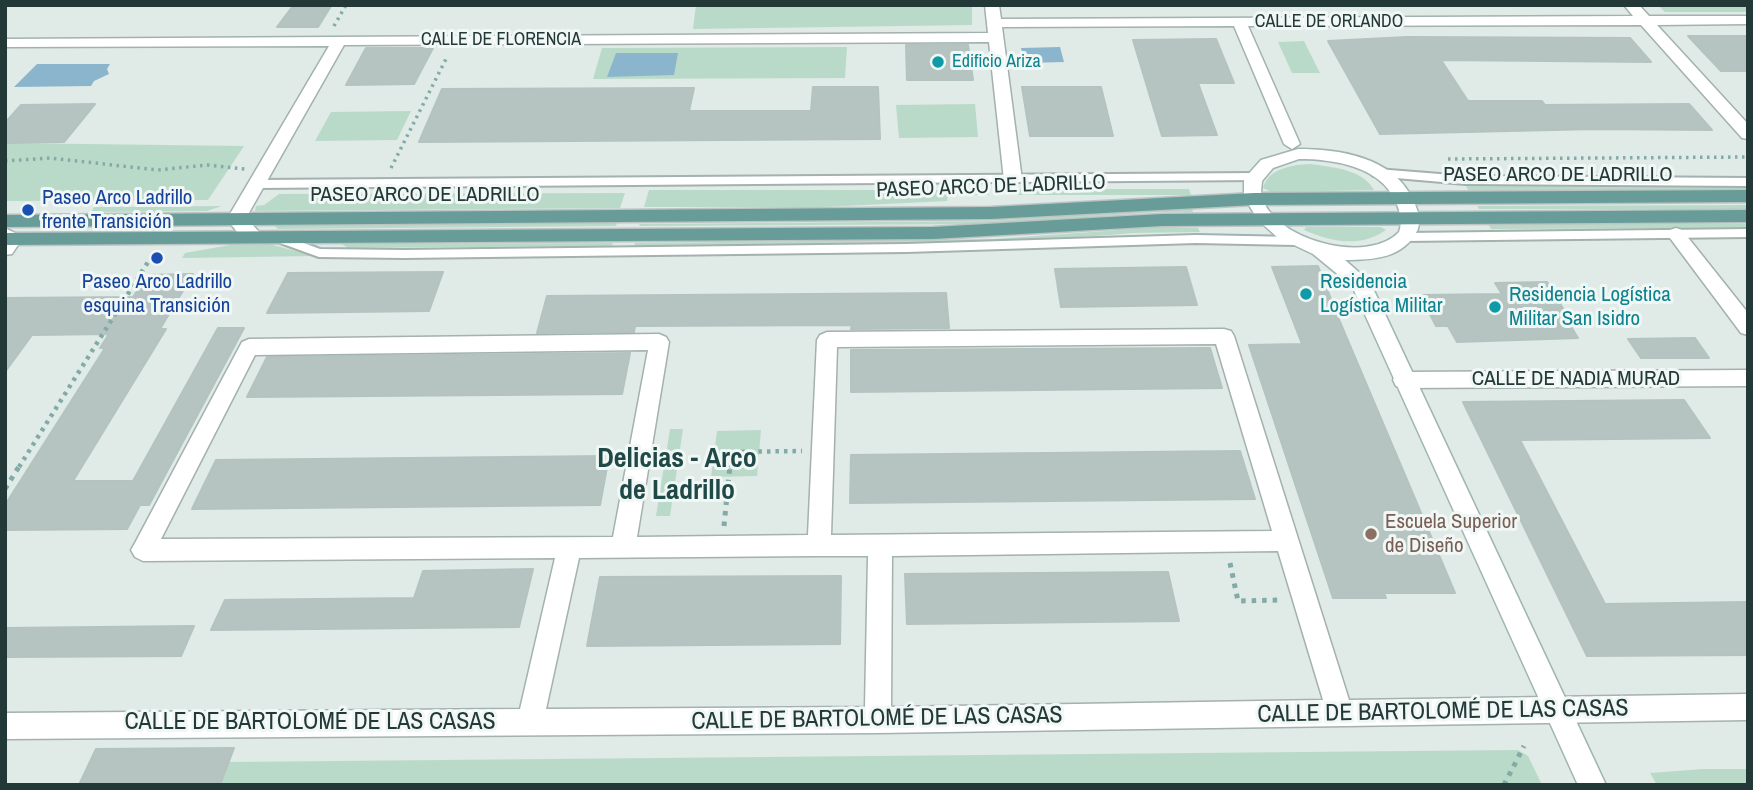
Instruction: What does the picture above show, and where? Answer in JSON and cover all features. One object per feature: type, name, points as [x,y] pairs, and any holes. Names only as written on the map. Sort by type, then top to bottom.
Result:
[{"type":"main road","name":"PASEO ARCO DE LADRILLO","points":[[5,221],[991,213],[1254,199],[1748,196]]},
{"type":"main road","name":"PASEO ARCO DE LADRILLO","points":[[7,241],[945,232],[1162,220],[1748,216]]},
{"type":"street","points":[[992,5],[1013,180]]},
{"type":"street","points":[[1631,5],[1748,134]]},
{"type":"street","name":"CALLE DE ORLANDO","points":[[995,30],[1239,22],[1748,20]]},
{"type":"street","points":[[1239,22],[1289,150]]},
{"type":"street","name":"CALLE DE FLORENCIA","points":[[5,43],[455,40],[995,30]]},
{"type":"street","points":[[255,237],[236,219],[339,41]]},
{"type":"street","points":[[1289,150],[1337,157],[1377,173],[1394,185],[1405,199],[1412,218],[1405,237],[1390,248],[1377,253],[1347,255],[1321,251],[1295,241],[1267,221],[1254,199],[1252,187],[1255,177],[1289,150]]},
{"type":"street","points":[[1676,233],[1748,328]]},
{"type":"street","points":[[1321,251],[1360,282],[1592,785]]},
{"type":"street","points":[[1360,282],[1377,253]]},
{"type":"street","points":[[818,547],[827,340],[1224,336],[1340,713]]},
{"type":"street","points":[[623,548],[659,342],[249,347],[143,550],[623,548],[722,547],[818,547],[1288,541]]},
{"type":"street","name":"CALLE DE NADIA MURAD","points":[[1403,380],[1748,378]]},
{"type":"street","points":[[878,720],[880,546]]},
{"type":"street","points":[[530,722],[569,548]]},
{"type":"street","name":"CALLE DE BARTOLOMÉ DE LAS CASAS","points":[[5,726],[878,720],[1748,708]]},
{"type":"lane","name":"PASEO ARCO DE LADRILLO","points":[[1377,173],[1465,180],[1748,182]]},
{"type":"lane","name":"PASEO ARCO DE LADRILLO","points":[[260,177],[383,183],[1255,177]]},
{"type":"lane","points":[[1405,237],[1748,233]]},
{"type":"lane","name":"PASEO ARCO DE LADRILLO","points":[[275,237],[319,253],[404,254],[933,248],[1196,239],[1295,241]]},
{"type":"path","points":[[383,183],[455,40]]},
{"type":"path","points":[[5,161],[50,158],[84,160],[158,170],[207,165],[260,177]]},
{"type":"path","points":[[5,489],[148,262]]},
{"type":"path","points":[[722,547],[731,452],[822,451]]},
{"type":"path","points":[[1224,542],[1238,601],[1306,601]]},
{"type":"path","points":[[1504,785],[1524,746]]},
{"type":"green space","points":[[696,5],[972,5],[972,25],[693,29]]},
{"type":"green space","points":[[1658,5],[1748,5],[1748,12],[1665,12]]},
{"type":"green space","points":[[1304,41],[1320,73],[1292,73],[1278,42]]},
{"type":"green space","points":[[847,47],[845,78],[593,79],[602,48]]},
{"type":"green space","points":[[975,104],[978,137],[899,138],[896,105]]},
{"type":"green space","points":[[411,111],[397,140],[315,141],[331,112]]},
{"type":"green space","points":[[5,143],[244,146],[208,200],[5,201]]},
{"type":"green space","points":[[1310,164],[1354,173],[1374,190],[1271,192],[1263,188],[1270,176],[1276,172]]},
{"type":"green space","points":[[1466,186],[1748,187],[1748,190],[1468,190]]},
{"type":"green space","points":[[1006,189],[1189,189],[1191,195],[1007,195]]},
{"type":"green space","points":[[649,190],[988,190],[989,195],[948,195],[947,201],[823,207],[644,207]]},
{"type":"green space","points":[[625,193],[620,208],[255,211],[256,206],[264,205],[279,194]]},
{"type":"green space","points":[[1748,205],[1748,209],[1479,209],[1477,206]]},
{"type":"green space","points":[[222,206],[207,211],[91,212],[94,207]]},
{"type":"green space","points":[[1192,209],[1193,212],[989,224],[639,224],[989,221]]},
{"type":"green space","points":[[617,223],[616,226],[278,229],[275,226]]},
{"type":"green space","points":[[1488,224],[1748,224],[1748,228],[1491,229]]},
{"type":"green space","points":[[1161,227],[1198,228],[1200,232],[1135,233],[989,244],[634,246],[635,243],[994,239]]},
{"type":"green space","points":[[1306,227],[1381,227],[1386,230],[1366,239],[1346,241],[1314,234],[1304,230]]},
{"type":"green space","points":[[613,243],[612,246],[348,248],[342,244]]},
{"type":"green space","points":[[269,244],[315,256],[182,258],[185,253],[230,245]]},
{"type":"green space","points":[[670,429],[683,429],[670,516],[656,516]]},
{"type":"green space","points":[[761,430],[757,476],[711,477],[717,431]]},
{"type":"green space","points":[[1518,750],[1528,756],[1542,785],[220,785],[229,762]]},
{"type":"green space","points":[[1748,769],[1748,785],[1657,785],[1650,773]]},
{"type":"water","points":[[1060,47],[1064,62],[1025,63],[1021,48]]},
{"type":"water","points":[[616,53],[678,53],[674,75],[607,77]]},
{"type":"water","points":[[37,64],[110,64],[107,69],[109,74],[94,81],[91,86],[14,87]]},
{"type":"building","points":[[331,6],[318,27],[277,27],[292,7]]},
{"type":"building","points":[[1688,36],[1748,36],[1748,71],[1721,71]]},
{"type":"building","points":[[1407,37],[1630,38],[1651,62],[1441,60],[1468,101],[1542,101],[1545,105],[1689,104],[1712,130],[1596,129],[1380,134],[1328,41]]},
{"type":"building","points":[[1216,39],[1234,83],[1198,83],[1217,135],[1162,136],[1133,40]]},
{"type":"building","name":"Edificio Ariza","points":[[906,45],[968,45],[973,80],[907,80]]},
{"type":"building","points":[[366,48],[433,48],[414,84],[346,85]]},
{"type":"building","points":[[813,87],[878,87],[880,139],[419,142],[442,89],[694,88],[689,111],[811,111]]},
{"type":"building","points":[[1022,87],[1101,87],[1113,136],[1030,136]]},
{"type":"building","points":[[95,104],[64,142],[5,143],[5,123],[21,105]]},
{"type":"building","name":"Escuela Superior de Diseño","points":[[1318,266],[1455,593],[1384,593],[1386,598],[1333,598],[1249,345],[1302,344],[1272,267]]},
{"type":"building","points":[[1186,267],[1197,305],[1061,307],[1055,269]]},
{"type":"building","points":[[443,272],[429,311],[267,313],[288,273]]},
{"type":"building","points":[[193,274],[160,329],[166,329],[73,481],[133,481],[218,328],[244,328],[149,505],[140,505],[127,529],[5,530],[5,505],[105,348],[100,348],[109,334],[32,335],[5,372],[5,298],[133,297],[148,275]]},
{"type":"building","name":"Residencia Logística Militar San Isidro","points":[[1547,282],[1578,338],[1457,342],[1448,326],[1436,326],[1420,295],[1502,294],[1495,283]]},
{"type":"building","points":[[946,293],[949,328],[851,329],[852,325],[635,326],[634,332],[537,333],[547,296]]},
{"type":"building","points":[[1695,338],[1709,358],[1641,358],[1628,339]]},
{"type":"building","points":[[1210,348],[1222,388],[851,392],[851,350]]},
{"type":"building","points":[[630,353],[622,394],[247,397],[267,357]]},
{"type":"building","points":[[1684,400],[1710,438],[1520,440],[1605,604],[1748,602],[1748,655],[1587,656],[1463,402]]},
{"type":"building","points":[[1240,451],[1255,499],[850,503],[851,455]]},
{"type":"building","points":[[609,456],[600,505],[192,509],[216,460]]},
{"type":"building","points":[[533,569],[519,627],[211,630],[225,600],[414,598],[423,571]]},
{"type":"building","points":[[1168,572],[1179,621],[907,624],[905,574]]},
{"type":"building","points":[[841,576],[840,644],[587,646],[600,577]]},
{"type":"building","points":[[194,626],[181,656],[5,657],[5,628]]},
{"type":"building","points":[[234,748],[220,785],[79,785],[96,749]]},
{"type":"place","name":"Edificio Ariza","points":[[938,62]]},
{"type":"place","name":"Paseo Arco Ladrillo frente Transición","points":[[28,210]]},
{"type":"place","name":"Paseo Arco Ladrillo esquina Transición","points":[[157,258]]},
{"type":"place","name":"Residencia Logística Militar","points":[[1306,294]]},
{"type":"place","name":"Residencia Logística Militar San Isidro","points":[[1495,307]]},
{"type":"place","name":"Escuela Superior de Diseño","points":[[1371,534]]},
{"type":"district","name":"Delicias - Arco de Ladrillo","points":[[677,475]]}]
